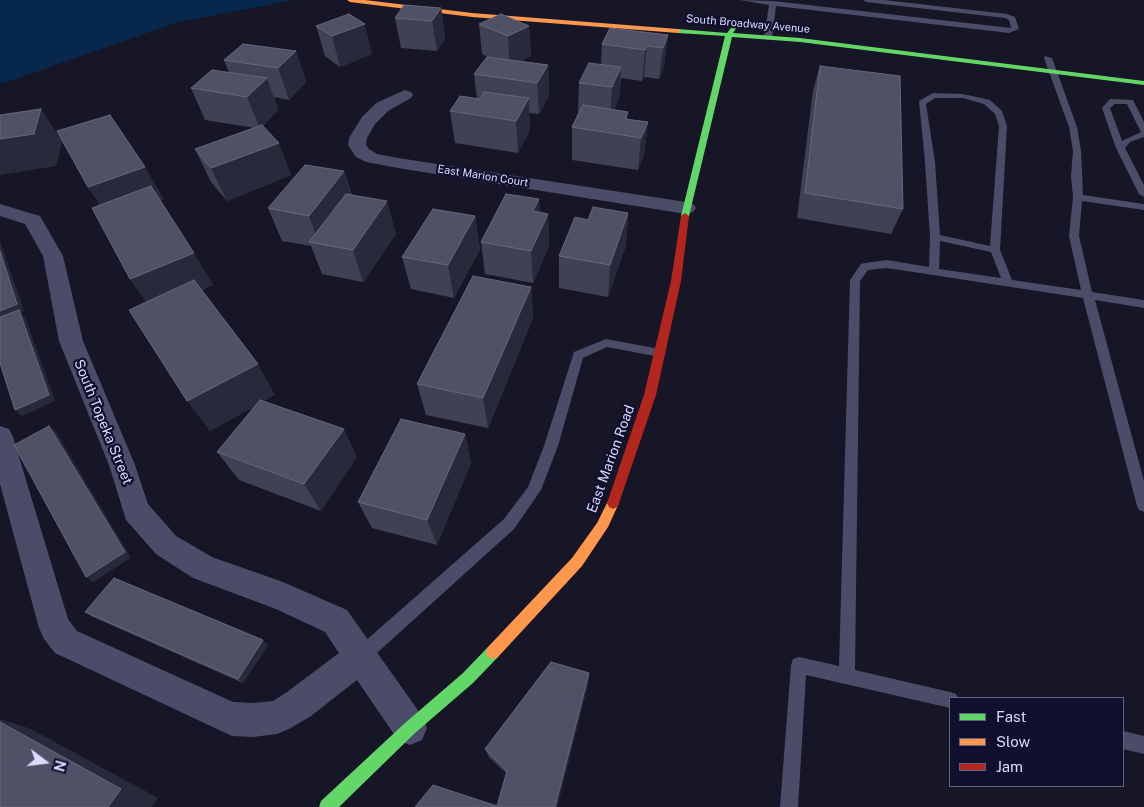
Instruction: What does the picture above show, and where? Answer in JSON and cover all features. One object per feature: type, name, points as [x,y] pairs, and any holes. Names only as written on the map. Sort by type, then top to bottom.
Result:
[{"type":"main road","name":"South Broadway Avenue","points":[[350,0],[472,16],[768,38],[1144,83]]},
{"type":"main road","name":"East Marion Road","points":[[327,807],[410,728],[468,678],[577,562],[602,527],[615,499],[647,403],[676,281],[686,208],[729,34],[738,21]]},
{"type":"street","name":"East Marion Court","points":[[405,95],[382,107],[368,121],[358,138],[357,145],[362,153],[372,158],[398,163],[686,208]]},
{"type":"street","name":"South Topeka Street","points":[[0,210],[33,220],[53,256],[70,341],[122,465],[136,511],[166,545],[203,568],[283,597],[336,622],[410,728]]},
{"type":"street","points":[[0,437],[55,628],[66,642],[232,719],[253,720],[277,717],[299,704],[360,657]]},
{"type":"lane","points":[[743,0],[1009,31],[1015,29],[1012,19],[1007,16],[866,0]]},
{"type":"lane","points":[[768,38],[773,4]]},
{"type":"lane","points":[[1048,58],[1073,127],[1077,151],[1076,176],[1078,197],[1074,236],[1087,295],[1144,506]]},
{"type":"lane","points":[[934,271],[935,237],[930,162],[922,104],[933,95],[963,96],[987,102],[999,113],[1003,126],[995,250],[1008,283]]},
{"type":"lane","points":[[1120,148],[1127,140],[1144,133],[1140,116],[1130,102],[1113,101],[1106,108],[1120,148],[1144,194]]},
{"type":"lane","points":[[1078,197],[1144,207]]},
{"type":"lane","points":[[935,237],[995,250]]},
{"type":"lane","points":[[847,676],[854,280],[865,267],[887,264],[1144,304]]},
{"type":"lane","points":[[360,657],[509,524],[529,497],[534,490],[550,446],[578,355],[606,343],[660,353]]},
{"type":"lane","points":[[789,807],[799,665],[949,700]]},
{"type":"lane","points":[[1124,740],[1144,745]]},
{"type":"water","points":[[0,0],[293,0],[175,23],[0,83]]},
{"type":"building","points":[[404,5],[441,8],[432,21],[395,18]]},
{"type":"building","points":[[349,14],[365,24],[332,36],[316,26]]},
{"type":"building","points":[[501,14],[529,26],[508,36],[479,24]]},
{"type":"building","points":[[610,28],[668,35],[663,48],[647,46],[645,50],[602,44]]},
{"type":"building","points":[[243,44],[296,51],[278,68],[224,60]]},
{"type":"building","points":[[487,57],[548,65],[537,83],[474,74]]},
{"type":"building","points":[[589,63],[621,67],[612,87],[579,83]]},
{"type":"building","points":[[820,66],[900,76],[903,209],[805,193]]},
{"type":"building","points":[[212,70],[267,78],[247,97],[191,88]]},
{"type":"building","points":[[484,92],[529,98],[516,121],[450,111],[460,96],[480,99]]},
{"type":"building","points":[[583,105],[628,112],[625,119],[648,122],[641,138],[572,127]]},
{"type":"building","points":[[41,109],[34,134],[0,139],[0,115]]},
{"type":"building","points":[[110,115],[145,167],[88,187],[57,131]]},
{"type":"building","points":[[262,125],[279,143],[211,168],[195,149]]},
{"type":"building","points":[[305,165],[344,171],[309,216],[268,208]]},
{"type":"building","points":[[151,186],[194,253],[130,279],[92,208]]},
{"type":"building","points":[[346,194],[387,201],[353,250],[309,242]]},
{"type":"building","points":[[506,194],[539,199],[533,211],[548,214],[531,251],[481,242]]},
{"type":"building","points":[[593,207],[628,213],[610,265],[559,256],[575,217],[588,220]]},
{"type":"building","points":[[433,209],[475,216],[448,265],[402,257]]},
{"type":"building","points":[[0,251],[17,304],[0,311]]},
{"type":"building","points":[[473,276],[531,287],[483,398],[417,384]]},
{"type":"building","points":[[194,280],[258,364],[187,401],[129,310]]},
{"type":"building","points":[[19,310],[49,395],[15,410],[0,363],[0,317]]},
{"type":"building","points":[[260,400],[344,429],[304,484],[217,452]]},
{"type":"building","points":[[401,419],[465,434],[427,520],[358,502]]},
{"type":"building","points":[[49,426],[125,552],[86,577],[14,445]]},
{"type":"building","points":[[114,578],[263,640],[238,679],[85,612]]},
{"type":"building","points":[[551,662],[589,673],[555,807],[415,807],[433,785],[497,806],[507,771],[485,749]]},
{"type":"building","points":[[0,722],[121,789],[108,807],[0,807]]},
{"type":"traffic: fast","points":[[685,216],[729,34],[738,21]]},
{"type":"traffic: fast","points":[[678,31],[800,40],[1144,83]]},
{"type":"traffic: fast","points":[[327,807],[410,728],[468,678],[493,652]]},
{"type":"traffic: slow","points":[[350,0],[472,15],[678,31]]},
{"type":"traffic: slow","points":[[493,652],[577,562],[602,527],[613,503]]},
{"type":"traffic: jam","points":[[613,503],[650,395],[676,281],[685,216]]}]
